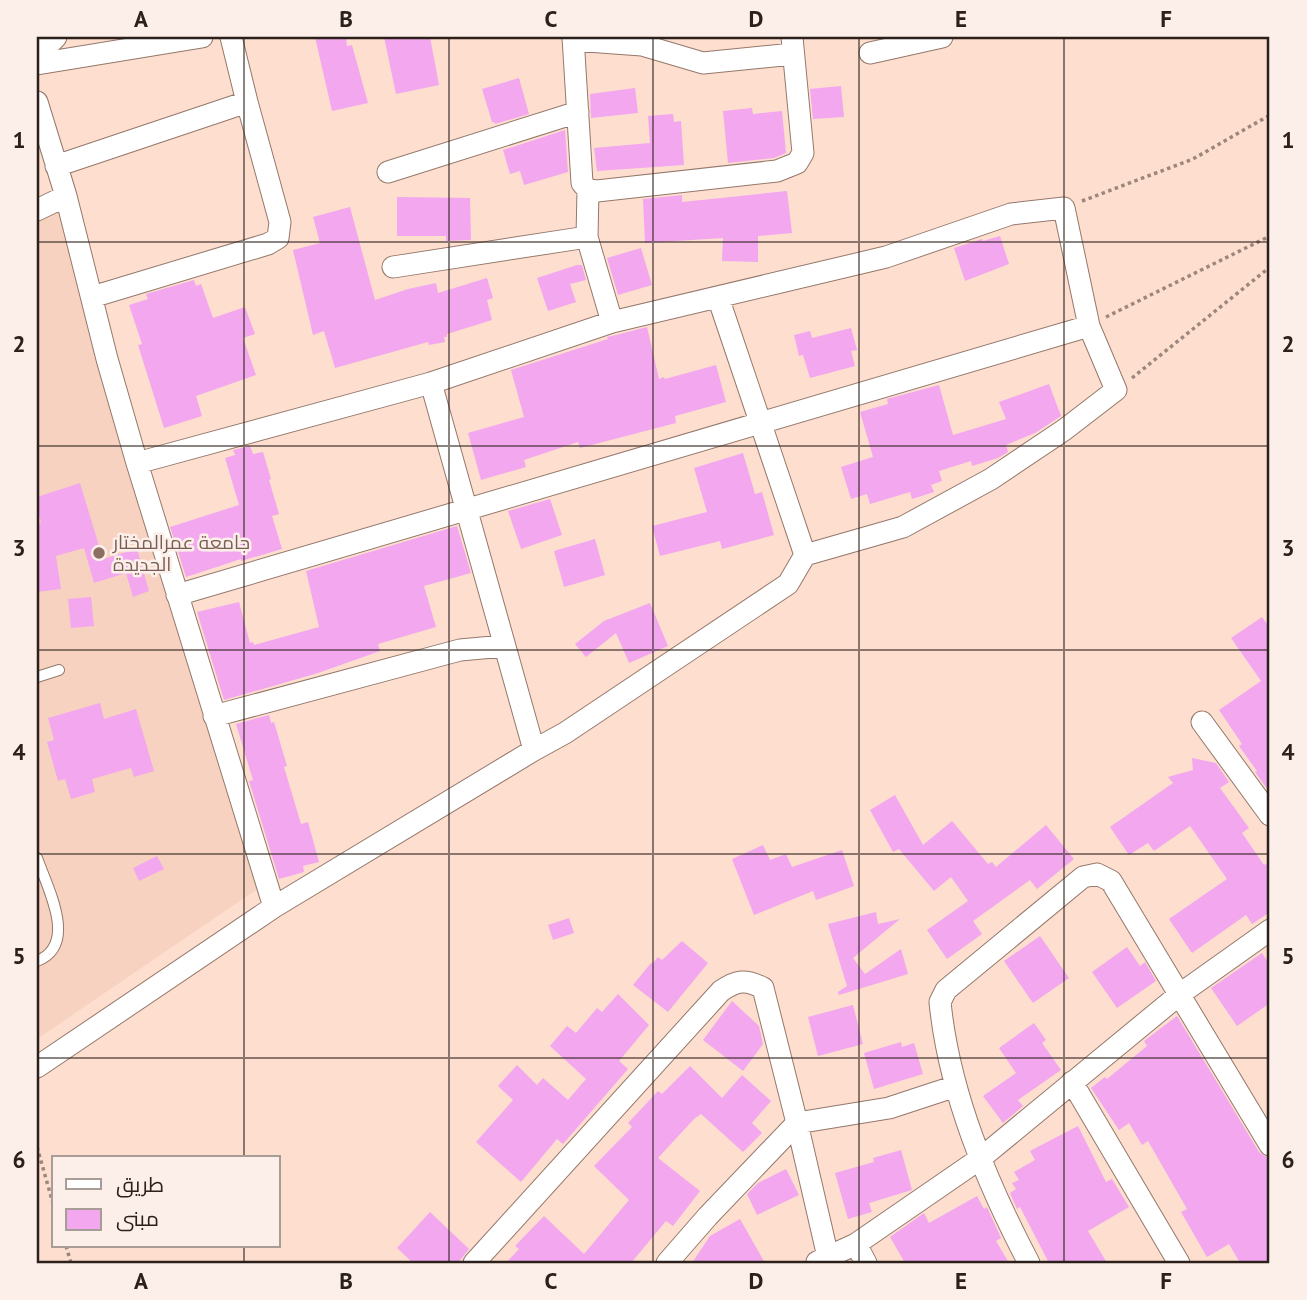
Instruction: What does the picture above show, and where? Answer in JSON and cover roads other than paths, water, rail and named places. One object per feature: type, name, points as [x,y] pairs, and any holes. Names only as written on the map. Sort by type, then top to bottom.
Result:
[{"type":"street","points":[[37,56],[56,37]]},
{"type":"street","points":[[37,64],[202,37]]},
{"type":"street","points":[[92,297],[268,244],[278,238],[280,222],[232,37]]},
{"type":"street","points":[[870,53],[942,37]]},
{"type":"street","points":[[588,190],[777,171],[797,163],[803,153],[792,45],[703,63],[642,45],[573,38],[582,183],[588,190],[586,237],[612,322]]},
{"type":"street","points":[[37,102],[66,196],[137,463],[274,907]]},
{"type":"street","points":[[56,166],[247,102]]},
{"type":"street","points":[[388,172],[578,112]]},
{"type":"street","points":[[37,210],[66,196]]},
{"type":"street","points":[[37,1067],[274,907],[565,733],[788,584],[805,555],[903,527],[991,479],[1064,430],[1116,390],[1089,326],[1064,208],[1010,214],[886,257],[612,322],[431,383],[137,463]]},
{"type":"street","points":[[393,267],[586,237]]},
{"type":"street","points":[[718,297],[805,555]]},
{"type":"street","points":[[177,595],[1089,326]]},
{"type":"street","points":[[431,383],[534,750]]},
{"type":"street","points":[[214,716],[460,650],[504,646]]},
{"type":"street","points":[[1202,722],[1270,815]]},
{"type":"street","points":[[1029,1263],[1001,1210],[956,1086],[940,1002],[946,990],[1083,877],[1097,874],[1111,881],[1270,1145]]},
{"type":"street","points":[[474,1263],[721,990],[734,982],[748,981],[763,988],[797,1123],[822,1260],[856,1244],[981,1158],[1180,994],[1270,930]]},
{"type":"street","points":[[1072,1082],[1179,1263]]},
{"type":"street","points":[[667,1263],[797,1123],[889,1108],[956,1086]]},
{"type":"street","points":[[856,1244],[866,1263]]},
{"type":"lane","points":[[37,677],[59,670]]},
{"type":"lane","points":[[37,858],[59,931],[55,947],[37,961]]},
{"type":"place","name":"جامعة عمرالمختار الجديدة","points":[[99,553]]}]
